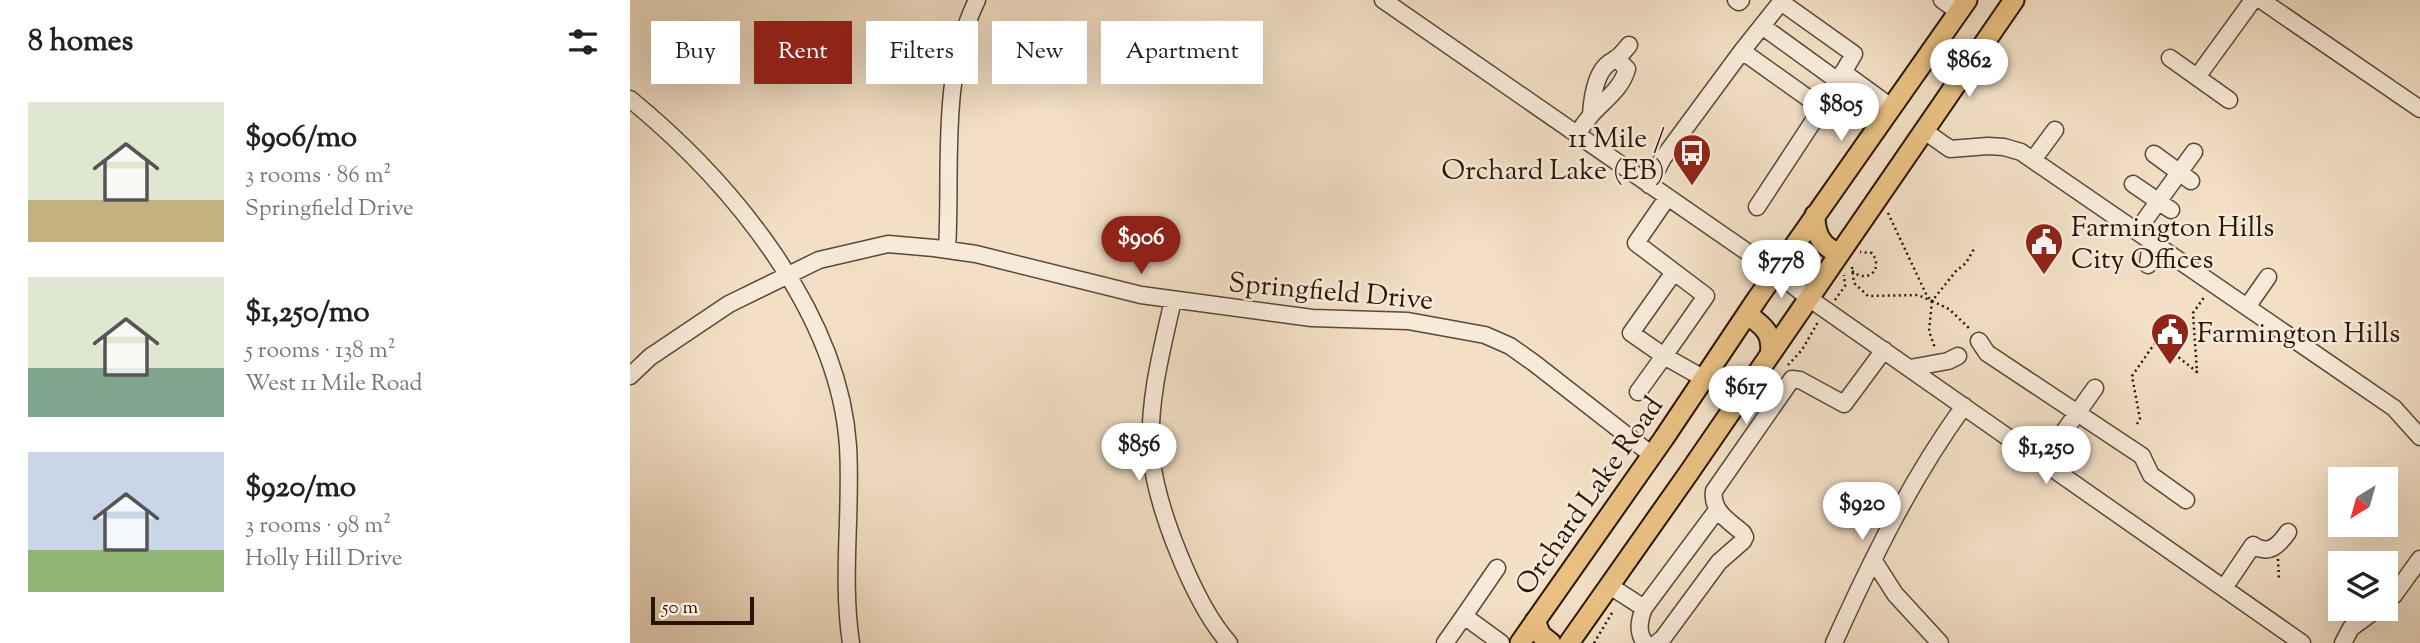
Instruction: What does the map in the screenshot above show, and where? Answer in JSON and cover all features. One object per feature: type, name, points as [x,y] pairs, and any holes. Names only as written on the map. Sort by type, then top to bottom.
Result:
[{"type":"main road","points":[[1569,643],[1810,299],[1849,255],[1923,130],[2012,1]]},
{"type":"main road","name":"Orchard Lake Road","points":[[1520,643],[1815,215],[1963,6]]},
{"type":"main road","points":[[1815,215],[1815,229],[1820,240],[1829,249],[1849,255]]},
{"type":"main road","points":[[1747,314],[1766,329],[1771,337],[1770,355]]},
{"type":"main road","points":[[1535,621],[1541,635],[1551,643]]},
{"type":"street","points":[[947,250],[948,126],[953,78],[963,36],[977,0]]},
{"type":"street","points":[[1383,0],[1776,272],[1810,299],[2302,643]]},
{"type":"street","points":[[1942,0],[1963,6]]},
{"type":"street","points":[[2197,77],[2253,0]]},
{"type":"street","points":[[2261,0],[2420,109]]},
{"type":"street","points":[[1649,185],[1662,158],[1781,2],[1854,54],[1757,207]]},
{"type":"street","points":[[1762,26],[1886,114]]},
{"type":"street","points":[[1577,135],[1591,115],[1619,88],[1627,69],[1618,60],[1629,45]]},
{"type":"street","points":[[1742,51],[1822,108]]},
{"type":"street","points":[[2170,58],[2229,100]]},
{"type":"street","points":[[630,99],[663,126],[720,184],[756,229],[809,313],[830,361],[848,445],[849,536],[846,584],[851,643]]},
{"type":"street","points":[[1923,130],[1950,149],[1987,146],[2021,152],[2394,408],[2420,437]]},
{"type":"street","points":[[2033,160],[2055,130]]},
{"type":"street","points":[[2137,231],[2165,206],[2185,177],[2194,152]]},
{"type":"street","points":[[2154,154],[2185,177]]},
{"type":"street","points":[[2133,184],[2165,206]]},
{"type":"street","points":[[1638,392],[1706,296],[1636,243],[1667,198]]},
{"type":"street","points":[[2148,265],[2151,241]]},
{"type":"street","name":"Springfield Drive","points":[[630,376],[677,337],[729,304],[819,260],[888,244],[976,254],[1128,292],[1173,300],[1312,318],[1408,321],[1485,335],[1510,346],[1534,363],[1652,455]]},
{"type":"street","points":[[1674,272],[1631,333],[1703,378]]},
{"type":"street","points":[[2247,307],[2268,277]]},
{"type":"street","points":[[1173,300],[1158,365],[1151,453],[1162,504],[1179,553],[1199,601],[1229,643]]},
{"type":"street","points":[[1979,341],[1987,353],[2142,456],[2151,475],[2186,500]]},
{"type":"street","points":[[1657,643],[1720,562],[1745,537],[1717,510],[1712,500],[1714,491],[1793,379],[1800,380],[1844,404],[1884,350]]},
{"type":"street","points":[[1910,368],[1953,358]]},
{"type":"street","points":[[2043,461],[2095,388]]},
{"type":"street","points":[[1834,643],[1915,479],[1964,406]]},
{"type":"street","points":[[1645,643],[1639,632],[1639,620],[1644,608],[1717,510]]},
{"type":"street","points":[[2224,588],[2253,545],[2267,550],[2277,547],[2288,532]]},
{"type":"street","points":[[2398,589],[2420,559]]},
{"type":"street","points":[[1874,561],[1895,594],[1940,643]]},
{"type":"street","points":[[1446,643],[1497,568]]},
{"type":"street","points":[[1610,586],[1644,608]]},
{"type":"street","points":[[1464,616],[1502,643]]},
{"type":"street","points":[[2343,643],[2351,628],[2360,621]]},
{"type":"path","points":[[1886,210],[1927,296],[1932,301]]},
{"type":"path","points":[[1953,358],[1936,351],[1928,331],[1932,301],[1956,271],[1966,263],[1975,247]]},
{"type":"path","points":[[1852,271],[1858,276],[1873,274],[1877,260],[1872,253],[1865,250],[1849,255],[1854,283],[1868,296],[1918,295],[1949,309],[1979,341]]},
{"type":"path","points":[[2137,424],[2140,419],[2132,376],[2157,340],[2197,372],[2193,313],[2208,291]]},
{"type":"path","points":[[2277,547],[2279,580]]},
{"type":"place","name":"11 Mile / Orchard Lake (EB)","points":[[1692,187]]},
{"type":"place","name":"Farmington Hills City Offices","points":[[2044,276]]},
{"type":"place","name":"Farmington Hills","points":[[2170,366]]}]
